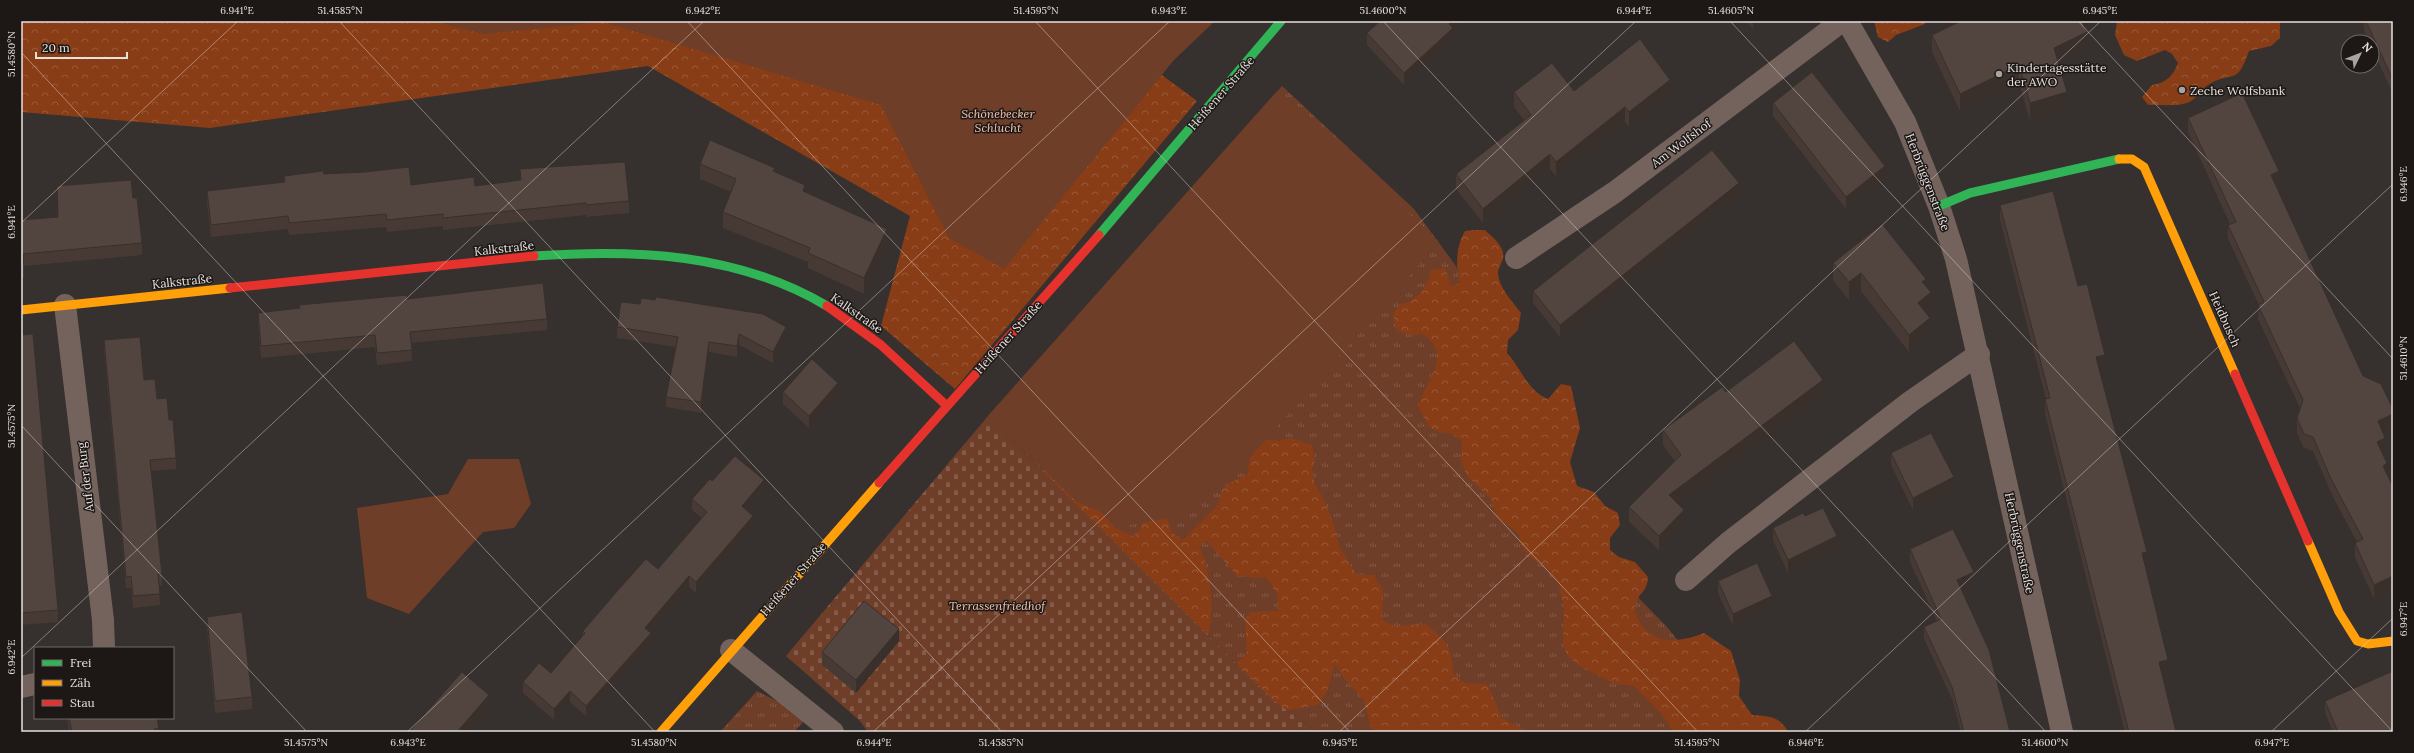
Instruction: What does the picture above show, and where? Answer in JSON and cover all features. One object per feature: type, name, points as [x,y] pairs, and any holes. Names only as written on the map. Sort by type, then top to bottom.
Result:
[{"type":"street","name":"Heißener Straße","points":[[660,732],[1196,122],[1281,21]]},
{"type":"street","name":"Am Wolfshof","points":[[1516,258],[1615,192],[1842,21]]},
{"type":"street","name":"Herbrüggenstraße","points":[[1847,21],[1905,122],[1939,206],[1956,259],[1979,354],[2062,732]]},
{"type":"street","name":"Heidbusch","points":[[1939,206],[1970,193],[2119,158],[2132,159],[2144,167],[2339,612],[2356,641],[2368,644],[2393,640]]},
{"type":"street","name":"Kalkstraße","points":[[21,310],[571,253],[678,254],[720,262],[756,273],[794,288],[838,311],[873,338],[946,405]]},
{"type":"street","name":"Auf der Burg","points":[[65,305],[103,620],[104,647]]},
{"type":"street","points":[[1686,580],[1728,543],[1910,402],[1979,354]]},
{"type":"street","points":[[731,650],[833,732]]},
{"type":"street","points":[[21,687],[34,684]]},
{"type":"green space","points":[[21,21],[1089,21],[1197,101],[955,389],[881,326],[910,216],[648,66],[210,128],[21,112]]},
{"type":"green space","name":"Schönebecker Schlucht","points":[[433,21],[1215,21],[1174,60],[1004,269],[949,238],[881,105],[603,22],[483,34]]},
{"type":"green space","points":[[1874,21],[1926,21],[1925,24],[1896,35],[1888,42],[1878,37]]},
{"type":"green space","points":[[2117,21],[2280,21],[2280,38],[2271,46],[2249,51],[2241,70],[2237,74],[2217,80],[2208,85],[2190,102],[2178,105],[2148,105],[2142,97],[2152,85],[2165,81],[2174,72],[2178,63],[2172,54],[2165,50],[2137,61],[2124,55],[2115,35]]},
{"type":"green space","points":[[1282,86],[1414,209],[1456,266],[1585,543],[1667,627],[1727,701],[1743,732],[1318,732],[1275,702],[988,416]]},
{"type":"green space","points":[[1278,90],[1439,242],[1240,469],[1174,517],[1129,525],[1076,501],[988,416]]},
{"type":"green space","points":[[1485,230],[1500,246],[1503,258],[1498,271],[1499,279],[1506,294],[1521,313],[1518,330],[1508,340],[1507,353],[1535,391],[1548,399],[1561,384],[1571,386],[1580,428],[1570,462],[1577,486],[1594,492],[1605,506],[1618,513],[1620,525],[1610,538],[1610,550],[1619,557],[1635,562],[1648,577],[1646,586],[1635,606],[1637,617],[1644,629],[1651,635],[1668,640],[1677,640],[1704,633],[1731,651],[1740,680],[1739,696],[1752,715],[1773,718],[1781,723],[1788,732],[1674,732],[1661,713],[1634,686],[1613,683],[1583,668],[1568,657],[1563,644],[1564,608],[1559,584],[1546,567],[1529,556],[1521,544],[1519,534],[1496,516],[1491,499],[1467,476],[1461,460],[1462,441],[1453,434],[1439,432],[1429,427],[1418,406],[1435,368],[1437,359],[1436,351],[1432,342],[1423,334],[1411,335],[1397,331],[1393,314],[1400,304],[1412,300],[1421,292],[1430,276],[1431,270],[1445,268],[1451,286],[1460,283],[1457,263],[1459,244],[1465,231]]},
{"type":"green space","name":"Terrassenfriedhof","points":[[988,416],[1275,702],[1318,732],[868,732],[860,721],[786,656]]},
{"type":"green space","points":[[1290,438],[1312,445],[1315,459],[1312,470],[1315,484],[1323,498],[1333,522],[1340,548],[1357,575],[1374,575],[1383,591],[1382,619],[1392,626],[1426,624],[1439,635],[1447,645],[1451,657],[1453,673],[1465,683],[1487,684],[1502,718],[1528,732],[1377,732],[1371,728],[1364,700],[1344,678],[1335,664],[1327,691],[1318,705],[1271,713],[1239,682],[1238,662],[1247,652],[1245,620],[1251,612],[1278,611],[1277,594],[1266,577],[1258,578],[1237,576],[1206,540],[1200,547],[1208,574],[1211,597],[1210,621],[1206,649],[1036,480],[1048,465],[1101,512],[1115,528],[1133,536],[1141,528],[1142,518],[1156,516],[1167,519],[1173,533],[1183,540],[1218,505],[1222,490],[1228,484],[1248,474],[1251,447],[1263,439],[1280,441]]},
{"type":"green space","points":[[468,459],[519,459],[531,504],[514,528],[483,532],[409,614],[367,598],[357,508],[448,494]]},
{"type":"green space","points":[[757,691],[783,704],[804,721],[794,732],[720,732]]},
{"type":"building","points":[[1380,21],[1452,21],[1449,24],[1453,28],[1404,73],[1367,33]]},
{"type":"building","name":"Kindertagesstätte der AWO","points":[[1961,21],[2082,21],[2087,32],[2054,48],[2067,92],[2030,103],[2019,65],[1960,94],[1932,35]]},
{"type":"building","points":[[2366,21],[2393,21],[2393,80],[2380,52],[2380,34],[2372,34]]},
{"type":"building","points":[[1640,39],[1670,80],[1629,112],[1625,107],[1556,162],[1550,154],[1483,209],[1456,174],[1531,115],[1514,92],[1552,63],[1574,91]]},
{"type":"building","points":[[1812,72],[1885,166],[1846,197],[1773,103]]},
{"type":"building","points":[[2242,93],[2279,171],[2271,175],[2363,376],[2381,384],[2393,409],[2393,414],[2378,421],[2385,438],[2377,442],[2387,463],[2383,466],[2393,487],[2393,576],[2374,585],[2355,543],[2363,539],[2332,481],[2313,437],[2304,434],[2297,418],[2303,400],[2258,305],[2264,302],[2228,225],[2236,222],[2188,118]]},
{"type":"building","points":[[710,140],[775,168],[773,171],[805,185],[803,191],[887,229],[864,278],[808,253],[810,248],[723,212],[736,179],[700,164]]},
{"type":"building","points":[[1712,150],[1739,183],[1560,325],[1533,291]]},
{"type":"building","points":[[625,162],[629,201],[586,205],[586,203],[443,218],[443,214],[387,220],[386,214],[289,223],[288,216],[211,225],[207,191],[285,182],[284,176],[323,171],[324,174],[365,172],[409,167],[411,185],[474,177],[475,186],[521,180],[520,169]]},
{"type":"building","points":[[131,180],[133,198],[137,198],[142,243],[23,254],[24,265],[21,266],[21,220],[58,217],[57,186]]},
{"type":"building","points":[[2053,191],[2078,286],[2087,284],[2105,355],[2096,357],[2147,552],[2142,553],[2168,660],[2159,662],[2176,732],[2129,732],[2045,399],[2050,398],[2000,205]]},
{"type":"building","points":[[1882,224],[1926,279],[1922,282],[1931,292],[1918,303],[1930,318],[1909,335],[1861,273],[1849,282],[1833,263]]},
{"type":"building","points":[[543,283],[547,319],[410,332],[412,350],[377,353],[375,335],[261,346],[258,313],[300,308],[299,305],[407,295],[407,299]]},
{"type":"building","points":[[656,297],[763,314],[786,327],[773,352],[739,334],[737,346],[709,342],[701,402],[666,397],[678,337],[617,327],[621,302],[640,304],[641,298],[655,300]]},
{"type":"building","points":[[33,334],[58,610],[21,613],[21,335]]},
{"type":"building","points":[[140,337],[144,380],[155,379],[157,399],[167,398],[169,420],[173,420],[176,458],[150,460],[162,574],[158,574],[160,594],[133,596],[131,576],[126,577],[104,340]]},
{"type":"building","points":[[1794,341],[1823,380],[1669,495],[1684,510],[1659,536],[1629,507],[1681,455],[1663,430],[1722,387],[1726,392]]},
{"type":"building","points":[[812,359],[838,383],[809,416],[783,392]]},
{"type":"building","points":[[1931,433],[1954,477],[1913,498],[1891,453]]},
{"type":"building","points":[[735,456],[764,480],[742,506],[753,516],[696,582],[689,576],[645,628],[651,633],[586,706],[570,691],[554,709],[523,682],[539,663],[551,673],[585,633],[583,631],[646,559],[658,569],[707,512],[692,499],[710,479],[712,481]]},
{"type":"building","points":[[1823,508],[1837,536],[1788,560],[1773,528],[1803,513],[1805,516]]},
{"type":"building","points":[[1953,529],[1974,572],[1957,580],[1989,650],[2010,732],[1964,732],[1952,687],[1924,627],[1941,619],[1910,549]]},
{"type":"building","points":[[1757,563],[1772,596],[1733,614],[1718,581]]},
{"type":"building","points":[[864,601],[899,629],[856,680],[822,652]]},
{"type":"building","points":[[242,612],[252,697],[215,701],[207,617]]},
{"type":"building","points":[[2393,671],[2393,731],[2338,732],[2325,701]]},
{"type":"building","points":[[462,672],[489,695],[457,732],[409,732]]},
{"type":"building","points":[[69,719],[157,719],[159,728],[154,729],[155,732],[72,732]]},
{"type":"traffic: fast","points":[[1099,235],[1281,21]]},
{"type":"traffic: fast","points":[[1939,206],[1970,193],[2119,159]]},
{"type":"traffic: fast","points":[[534,256],[610,253],[685,258],[722,265],[758,275],[793,288],[827,306]]},
{"type":"traffic: slow","points":[[2119,159],[2132,159],[2144,167],[2235,374]]},
{"type":"traffic: slow","points":[[21,310],[230,288]]},
{"type":"traffic: slow","points":[[661,732],[879,483]]},
{"type":"traffic: slow","points":[[2308,541],[2339,612],[2357,641],[2368,644],[2393,641]]},
{"type":"traffic: jam","points":[[879,483],[1099,235]]},
{"type":"traffic: jam","points":[[230,288],[534,256]]},
{"type":"traffic: jam","points":[[827,306],[881,345],[946,405]]},
{"type":"traffic: jam","points":[[2235,374],[2308,541]]},
{"type":"place","name":"Kindertagesstätte der AWO","points":[[1999,74]]},
{"type":"place","name":"Zeche Wolfsbank","points":[[2182,90]]}]
